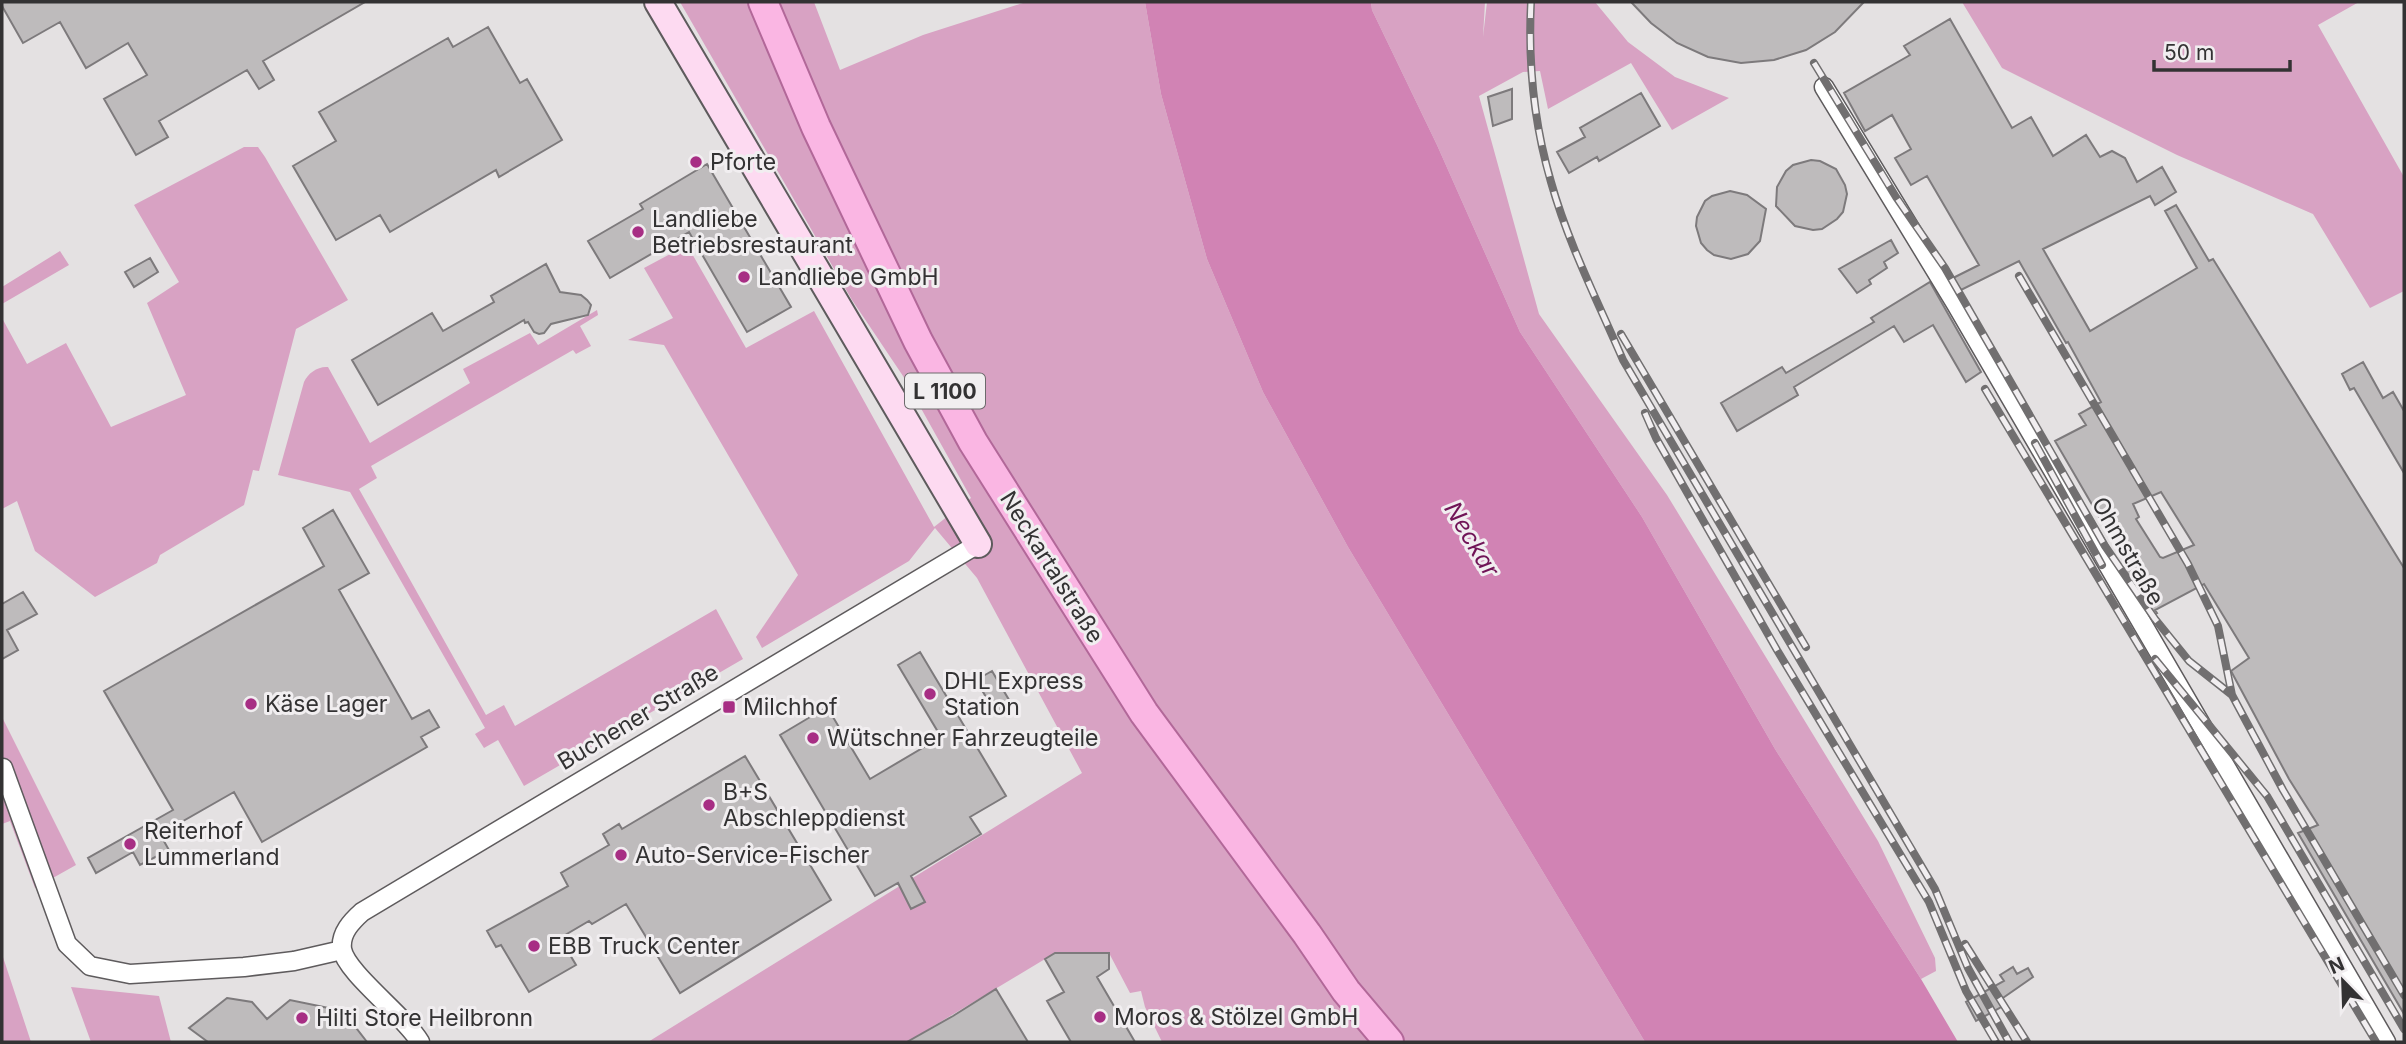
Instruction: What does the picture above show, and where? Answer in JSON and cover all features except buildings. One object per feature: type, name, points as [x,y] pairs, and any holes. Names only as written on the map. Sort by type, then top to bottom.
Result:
[{"type":"main road","name":"Neckartalstraße","points":[[763,2],[816,127],[918,341],[973,442],[1144,713],[1346,991],[1389,1042]]},
{"type":"main road","name":"Neckartalstraße","points":[[769,2],[784,49]]},
{"type":"street","points":[[657,2],[978,544]]},
{"type":"street","name":"Ohmstraße","points":[[1824,87],[1956,304],[2386,1042]]},
{"type":"street","name":"Buchener Straße","points":[[342,950],[350,924],[372,906],[978,544]]},
{"type":"street","points":[[3,768],[67,944],[90,966],[130,974],[244,967],[295,961],[342,950],[348,964],[399,1015],[421,1042]]},
{"type":"shaded area","points":[[680,2],[814,2],[840,70],[923,35],[1026,2],[1145,2],[1161,94],[1207,259],[1263,392],[1348,547],[1645,1042],[1162,1042],[1145,1007],[1141,991],[1130,993],[1109,953],[1055,953],[907,1042],[648,1042],[1082,773],[977,578],[935,528],[909,561],[762,648],[756,637],[798,575],[664,345],[628,340],[673,318],[644,268],[687,245],[746,348],[814,311],[934,527],[971,498],[903,376],[852,300]]},
{"type":"shaded area","points":[[1371,2],[1485,2],[1483,37],[1487,2],[1595,2],[1628,42],[1675,77],[1729,98],[1672,130],[1631,63],[1548,109],[1540,71],[1523,72],[1479,96],[1539,314],[1667,495],[1878,841],[1935,958],[1936,971],[1921,979],[1775,749],[1642,517],[1520,332],[1437,145],[1372,10]]},
{"type":"shaded area","points":[[1962,2],[2359,2],[2318,25],[2404,177],[2404,291],[2370,308],[2313,214],[2177,155],[2002,68]]},
{"type":"shaded area","points":[[244,147],[258,147],[265,157],[348,300],[296,329],[259,471],[253,470],[244,505],[160,555],[157,563],[95,597],[35,551],[17,501],[2,509],[2,318],[27,364],[66,343],[111,427],[186,395],[147,303],[179,282],[134,205]]},
{"type":"shaded area","points":[[60,251],[69,265],[2,304],[2,287]]},
{"type":"shaded area","points":[[597,310],[598,315],[580,326],[591,346],[576,354],[573,350],[371,466],[377,478],[359,489],[486,715],[504,705],[515,726],[716,609],[743,659],[524,786],[498,740],[484,748],[475,734],[485,728],[350,492],[278,475],[304,382],[317,369],[328,367],[370,443],[470,383],[463,369],[530,333],[538,345]]},
{"type":"shaded area","points":[[2,717],[76,865],[35,888],[10,821],[2,824]]},
{"type":"shaded area","points":[[2,954],[31,1042],[2,1042]]},
{"type":"shaded area","points":[[71,987],[159,996],[171,1042],[91,1042]]},
{"type":"water","name":"Neckar","points":[[1145,2],[1371,2],[1372,10],[1437,145],[1520,332],[1642,517],[1775,749],[1958,1042],[1645,1042],[1348,547],[1263,392],[1207,259],[1161,94]]},
{"type":"railway","points":[[1531,2],[1530,47],[1534,93],[1545,160],[1566,227],[1623,360],[1935,889],[1968,968],[2009,1042]]},
{"type":"railway","points":[[1814,63],[1896,197],[1945,268],[2105,546],[2155,619],[2189,661],[2232,695],[2283,790],[2404,995]]},
{"type":"railway","points":[[2019,276],[2188,564],[2218,626],[2232,695]]},
{"type":"railway","points":[[1621,334],[1806,647]]},
{"type":"railway","points":[[1985,389],[2376,1042]]},
{"type":"railway","points":[[1645,413],[1656,438],[1777,650],[1929,902],[1966,991],[1996,1042]]},
{"type":"railway","points":[[2035,443],[2102,565]]},
{"type":"railway","points":[[2155,659],[2267,796],[2404,1029]]},
{"type":"railway","points":[[1965,944],[2027,1042]]},
{"type":"place","name":"Pforte","points":[[696,162]]},
{"type":"place","name":"Landliebe Betriebsrestaurant","points":[[638,232]]},
{"type":"place","name":"Landliebe GmbH","points":[[744,277]]},
{"type":"place","name":"DHL Express Station","points":[[930,694]]},
{"type":"place","name":"Käse Lager","points":[[251,704]]},
{"type":"place","name":"Milchhof","points":[[729,707]]},
{"type":"place","name":"Wütschner Fahrzeugteile","points":[[813,738]]},
{"type":"place","name":"B+S Abschleppdienst","points":[[709,805]]},
{"type":"place","name":"Reiterhof Lummerland","points":[[130,844]]},
{"type":"place","name":"Auto-Service-Fischer","points":[[621,855]]},
{"type":"place","name":"EBB Truck Center","points":[[534,946]]},
{"type":"place","name":"Moros & Stölzel GmbH","points":[[1100,1017]]},
{"type":"place","name":"Hilti Store Heilbronn","points":[[302,1018]]}]
